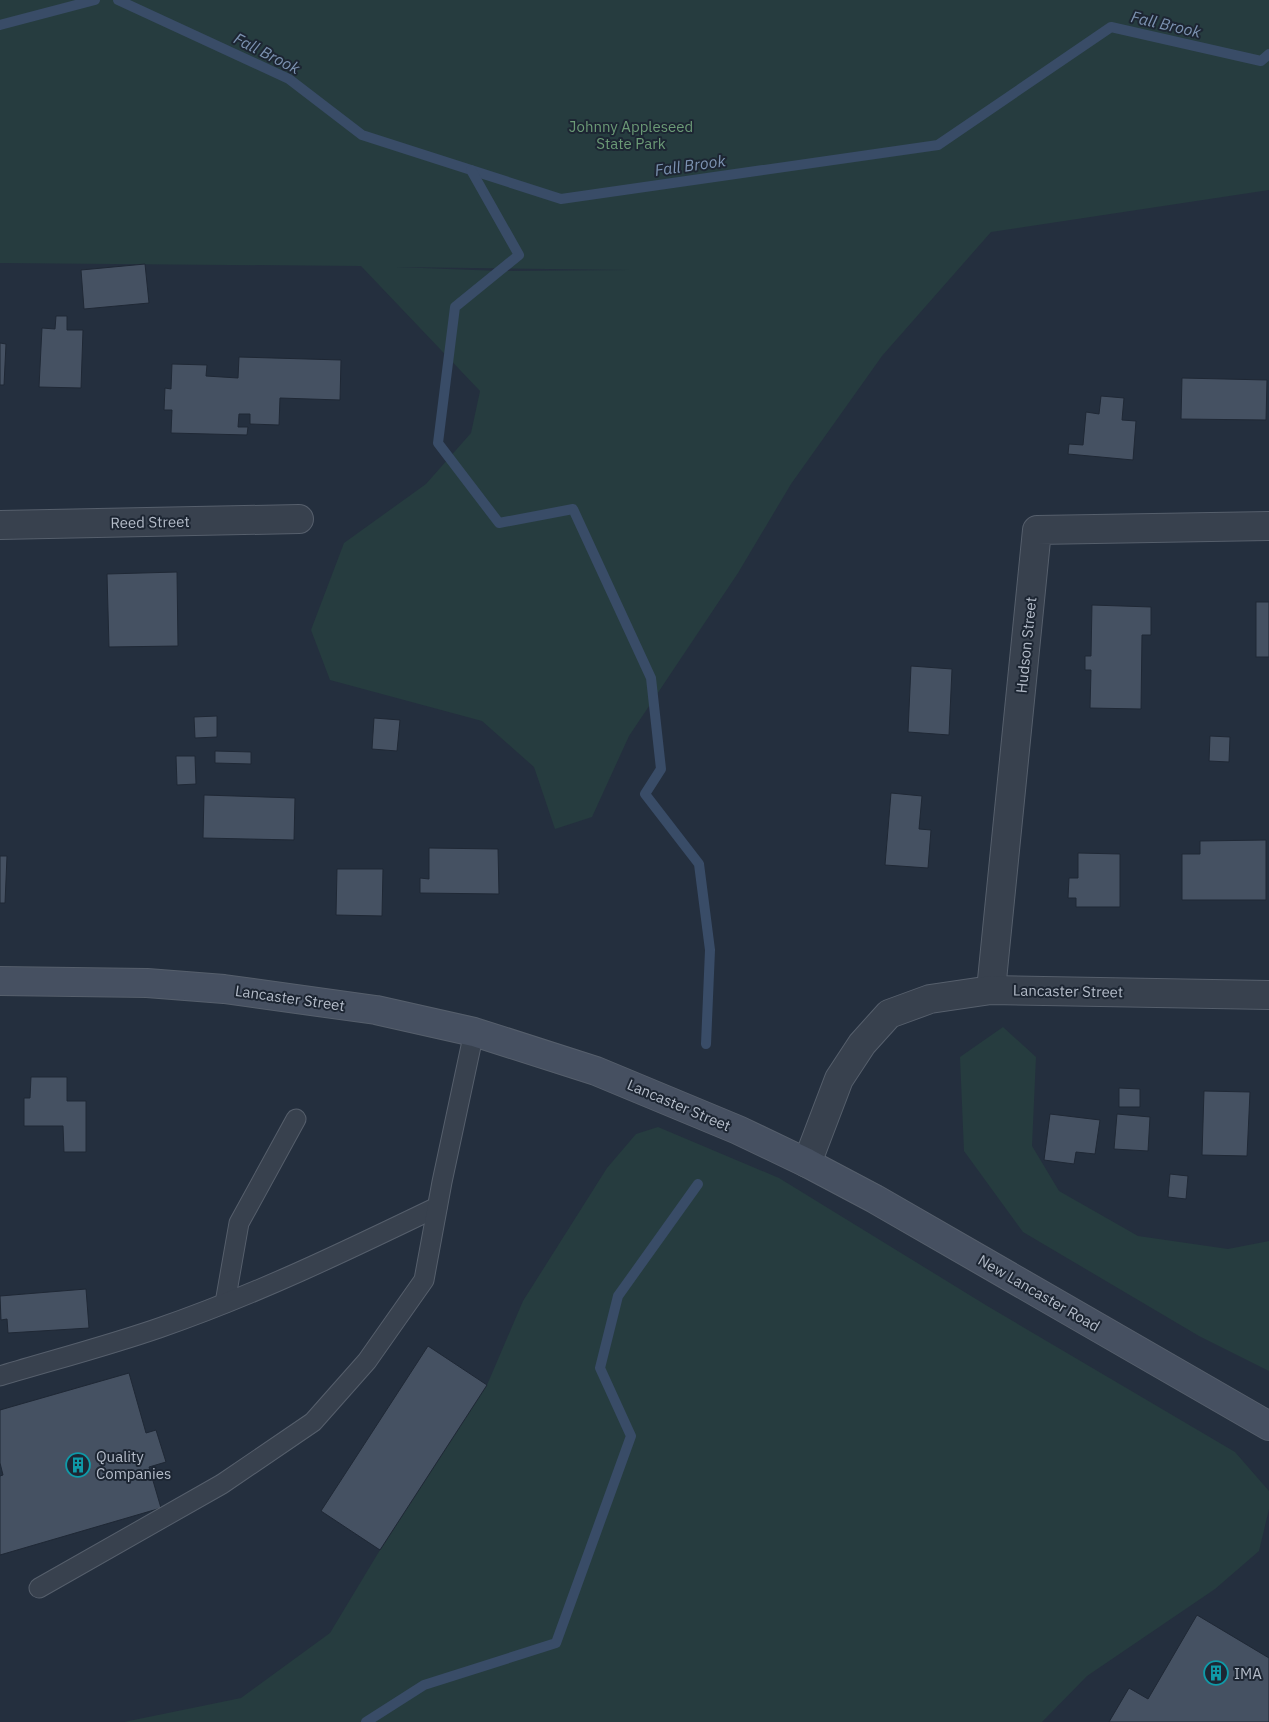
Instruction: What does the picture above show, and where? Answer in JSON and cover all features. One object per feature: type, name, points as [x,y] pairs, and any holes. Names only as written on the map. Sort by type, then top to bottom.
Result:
[{"type":"main road","name":"Lancaster Street","points":[[0,980],[147,983],[224,989],[376,1010],[474,1032],[596,1071],[738,1130],[807,1163]]},
{"type":"main road","name":"New Lancaster Road","points":[[807,1163],[875,1199],[1269,1426]]},
{"type":"street","name":"Reed Street","points":[[0,525],[299,519]]},
{"type":"street","name":"Hudson Street","points":[[991,990],[1037,530],[1269,526]]},
{"type":"street","name":"Lancaster Street","points":[[807,1163],[840,1078],[862,1044],[889,1014],[930,999],[991,990],[1269,995]]},
{"type":"lane","points":[[39,1588],[222,1484],[313,1422],[367,1361],[424,1280],[474,1032]]},
{"type":"lane","points":[[225,1303],[239,1224],[296,1119]]},
{"type":"lane","points":[[0,1376],[159,1328],[225,1303],[347,1250],[437,1208]]},
{"type":"green space","name":"Johnny Appleseed State Park","points":[[0,0],[1269,0],[1269,190],[991,232],[882,356],[791,484],[738,573],[629,736],[592,817],[555,829],[534,767],[482,721],[330,680],[311,630],[344,543],[426,484],[471,433],[480,391],[361,266],[0,263]],"holes":[[[396,267],[629,270],[500,271]]]},
{"type":"green space","points":[[1003,1027],[1036,1057],[1032,1146],[1059,1191],[1138,1236],[1228,1249],[1269,1241],[1269,1371],[1199,1336],[1023,1232],[964,1151],[960,1057]]},
{"type":"green space","points":[[658,1127],[779,1178],[989,1307],[1235,1452],[1269,1491],[1269,1509],[1259,1551],[1215,1589],[1087,1676],[1042,1722],[124,1722],[241,1698],[330,1633],[380,1550],[487,1385],[523,1301],[607,1168],[636,1134]]},
{"type":"building","points":[[145,264],[149,303],[84,309],[81,270]]},
{"type":"building","points":[[56,316],[67,316],[67,330],[83,330],[81,388],[39,387],[42,328],[55,329]]},
{"type":"building","points":[[0,343],[6,344],[4,385],[0,385]]},
{"type":"building","points":[[239,357],[341,360],[340,400],[280,398],[279,425],[250,424],[250,414],[239,414],[238,427],[248,427],[247,435],[171,433],[172,410],[164,410],[165,388],[171,389],[172,364],[207,365],[206,376],[238,378]]},
{"type":"building","points":[[1182,378],[1267,380],[1266,420],[1181,419]]},
{"type":"building","points":[[1101,396],[1124,398],[1122,420],[1136,421],[1133,460],[1068,454],[1069,444],[1083,445],[1086,412],[1099,414]]},
{"type":"building","points":[[177,572],[178,646],[109,647],[107,574]]},
{"type":"building","points":[[1256,602],[1269,602],[1269,657],[1256,657]]},
{"type":"building","points":[[1092,605],[1151,607],[1151,635],[1142,635],[1141,709],[1090,708],[1091,670],[1085,670],[1085,656],[1091,656]]},
{"type":"building","points":[[911,666],[952,669],[949,735],[908,732]]},
{"type":"building","points":[[217,716],[217,737],[195,738],[194,717]]},
{"type":"building","points":[[374,718],[400,720],[397,751],[372,749]]},
{"type":"building","points":[[1210,736],[1230,737],[1229,762],[1209,761]]},
{"type":"building","points":[[215,751],[251,752],[251,764],[215,763]]},
{"type":"building","points":[[176,756],[195,756],[196,784],[177,785]]},
{"type":"building","points":[[891,793],[922,796],[919,829],[931,830],[928,868],[885,865]]},
{"type":"building","points":[[204,795],[295,798],[294,840],[203,838]]},
{"type":"building","points":[[1266,840],[1266,900],[1182,900],[1182,854],[1200,854],[1200,841]]},
{"type":"building","points":[[429,848],[498,849],[499,894],[420,893],[420,878],[429,879]]},
{"type":"building","points":[[1078,853],[1120,854],[1120,907],[1076,907],[1076,898],[1068,898],[1069,878],[1078,878]]},
{"type":"building","points":[[0,856],[7,856],[5,903],[0,903]]},
{"type":"building","points":[[337,869],[383,869],[382,916],[336,915]]},
{"type":"building","points":[[31,1077],[67,1077],[67,1101],[86,1101],[86,1152],[64,1152],[63,1126],[24,1126],[24,1098],[30,1098]]},
{"type":"building","points":[[1119,1088],[1140,1089],[1140,1107],[1119,1107]]},
{"type":"building","points":[[1204,1091],[1250,1092],[1247,1156],[1202,1155]]},
{"type":"building","points":[[1050,1114],[1100,1120],[1095,1154],[1076,1152],[1074,1164],[1044,1160]]},
{"type":"building","points":[[1117,1114],[1150,1117],[1148,1151],[1114,1149]]},
{"type":"building","points":[[1170,1174],[1188,1176],[1186,1199],[1168,1197]]},
{"type":"building","points":[[86,1289],[89,1328],[8,1333],[7,1319],[1,1320],[0,1296]]},
{"type":"building","points":[[428,1346],[487,1385],[380,1550],[321,1511]]},
{"type":"building","name":"Quality Companies","points":[[129,1373],[146,1433],[156,1430],[166,1462],[149,1467],[161,1508],[0,1555],[0,1476],[3,1475],[0,1463],[0,1410]]},
{"type":"building","name":"IMA","points":[[1197,1615],[1269,1658],[1269,1722],[1109,1722],[1129,1688],[1148,1699]]},
{"type":"waterway","name":"Fall Brook","points":[[0,25],[95,0]]},
{"type":"waterway","name":"Fall Brook","points":[[118,0],[289,79],[362,135],[561,199],[938,145],[1111,27],[1261,61],[1269,54]]},
{"type":"waterway","points":[[471,170],[519,255],[455,307],[438,443],[499,523],[573,509],[651,678],[661,769],[645,794],[699,864],[710,950],[706,1044]]},
{"type":"waterway","points":[[366,1722],[424,1685],[556,1643],[631,1436],[600,1368],[618,1296],[698,1184]]},
{"type":"place","name":"Quality Companies","points":[[78,1465]]},
{"type":"place","name":"IMA","points":[[1216,1673]]}]
